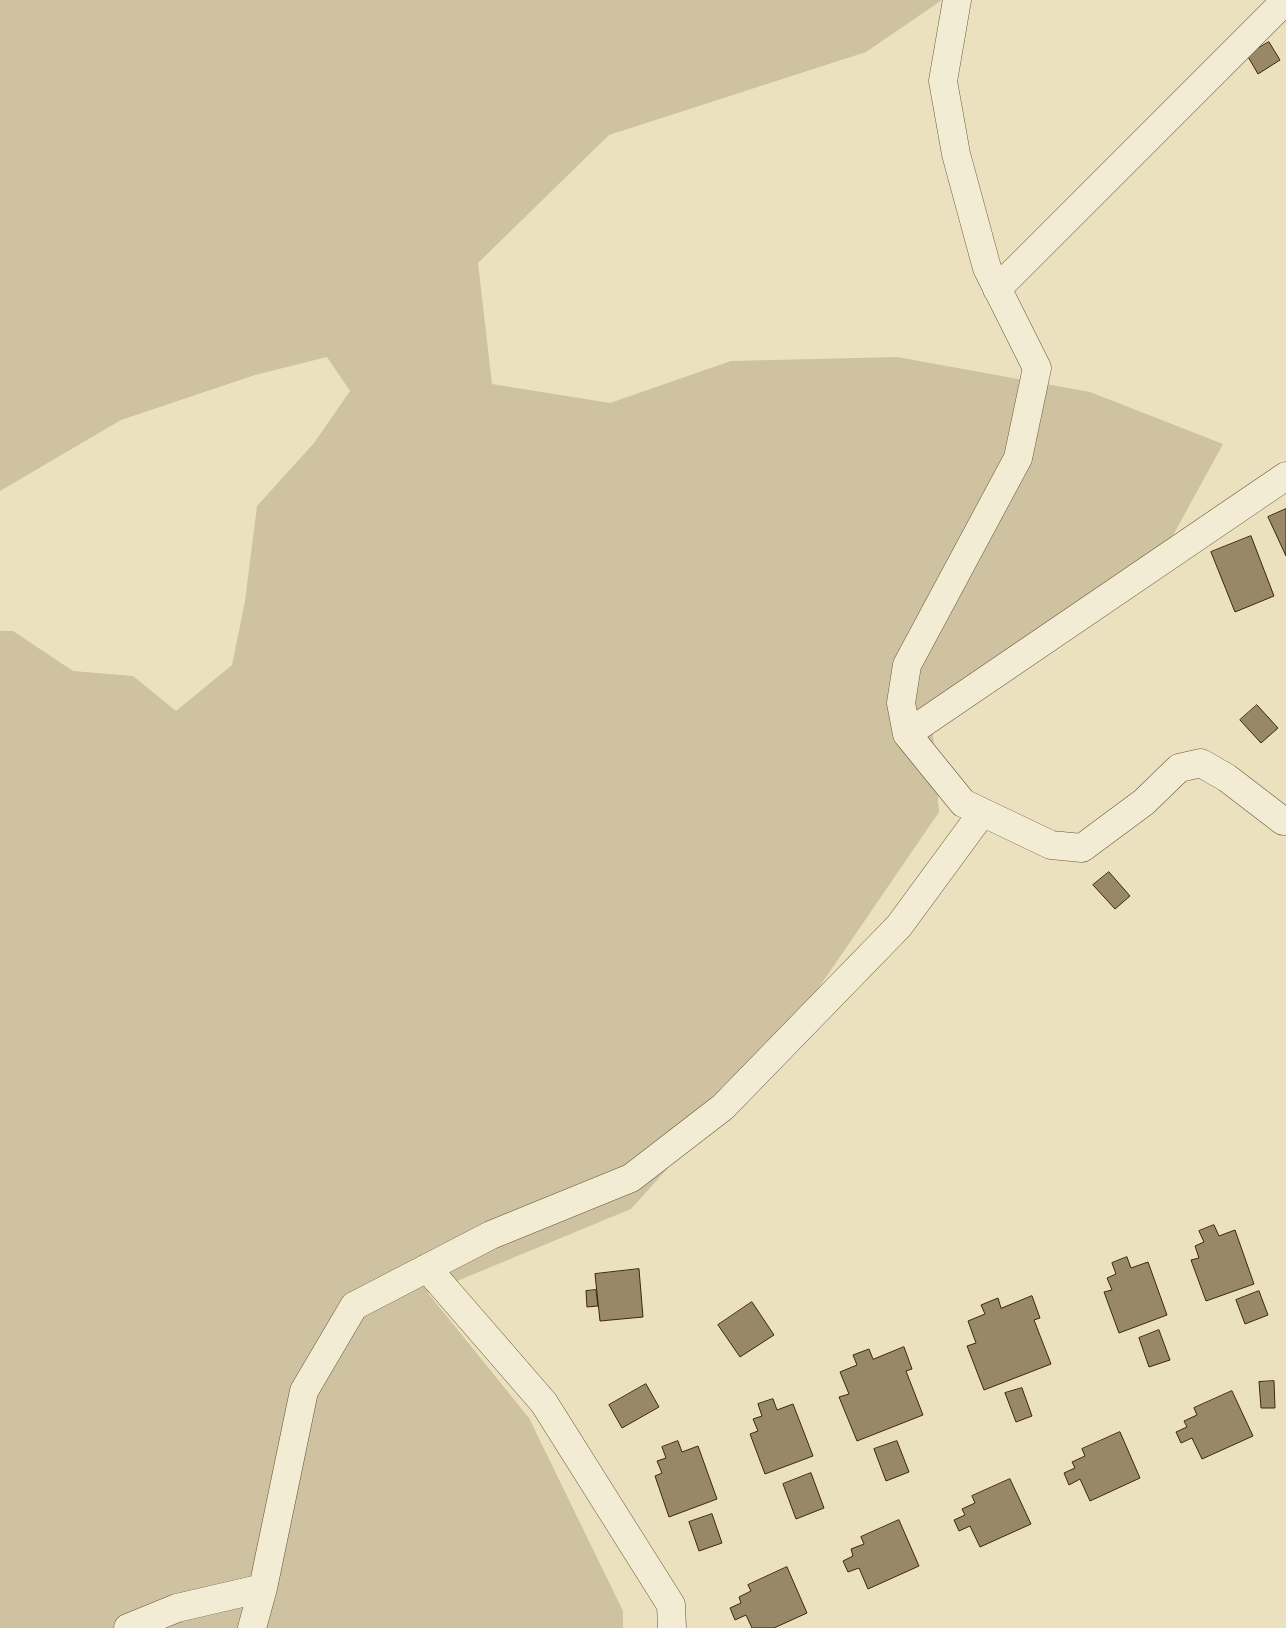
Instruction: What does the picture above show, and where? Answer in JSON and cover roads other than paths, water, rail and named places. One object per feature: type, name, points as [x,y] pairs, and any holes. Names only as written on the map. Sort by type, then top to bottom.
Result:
[{"type":"street","points":[[957,0],[943,82],[956,154],[987,268],[1037,368],[1018,458],[907,665],[901,702],[907,734],[963,803],[1051,845],[1082,848],[1144,802],[1179,768],[1201,763],[1227,778],[1283,821],[1286,821]]},
{"type":"street","points":[[997,290],[1286,0]]},
{"type":"street","points":[[907,734],[1286,476]]},
{"type":"street","points":[[252,1628],[263,1588],[304,1391],[354,1306],[491,1236],[631,1178],[723,1107],[899,926],[982,813]]},
{"type":"street","points":[[427,1268],[544,1403],[671,1605],[672,1628]]},
{"type":"street","points":[[128,1628],[178,1608],[263,1588]]}]
